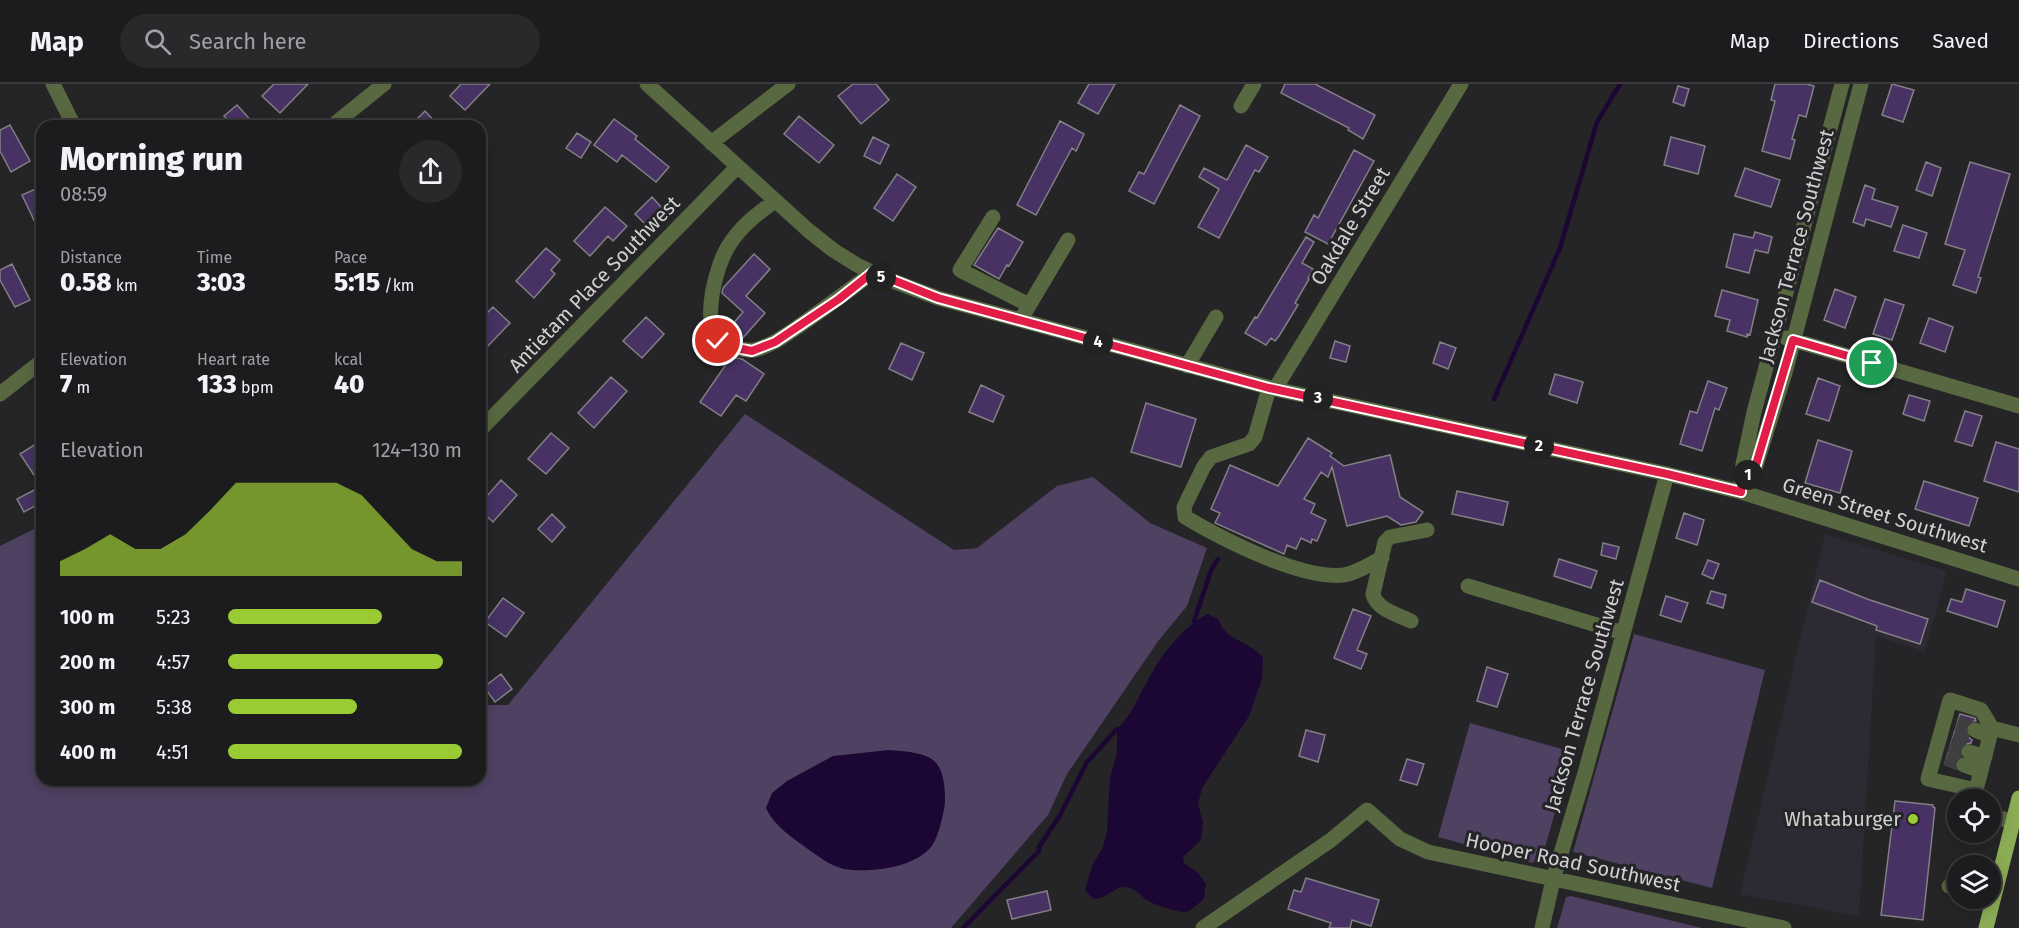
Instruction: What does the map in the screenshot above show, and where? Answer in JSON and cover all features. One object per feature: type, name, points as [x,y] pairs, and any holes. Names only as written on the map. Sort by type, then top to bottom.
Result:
[{"type":"main road","points":[[2001,867],[2016,822],[2019,798]]},
{"type":"main road","points":[[1986,928],[1990,909]]},
{"type":"street","points":[[53,84],[71,120]]},
{"type":"street","points":[[339,120],[384,84]]},
{"type":"street","name":"Green Street Southwest","points":[[647,84],[775,201],[833,250],[873,272],[938,298],[1272,388],[1667,474],[1741,487],[2019,579]]},
{"type":"street","points":[[711,143],[788,84]]},
{"type":"street","points":[[1241,106],[1254,84]]},
{"type":"street","name":"Oakdale Street","points":[[1382,558],[1352,573],[1340,575],[1298,569],[1245,548],[1185,517],[1184,507],[1204,466],[1211,457],[1249,444],[1255,437],[1272,388],[1461,84]]},
{"type":"street","name":"Jackson Terrace Southwest","points":[[1741,487],[1754,412],[1842,84]]},
{"type":"street","name":"Jackson Terrace Southwest","points":[[1741,487],[1755,468],[1793,340],[1861,84]]},
{"type":"street","name":"Antietam Place Southwest","points":[[486,424],[737,167]]},
{"type":"street","points":[[775,201],[746,222],[728,245],[719,264],[713,282],[711,301],[713,326],[718,341],[726,346],[752,351],[775,342],[839,299],[873,272]]},
{"type":"street","points":[[993,217],[960,270],[1029,305]]},
{"type":"street","points":[[1020,321],[1068,240]]},
{"type":"street","points":[[1187,366],[1216,317]]},
{"type":"street","points":[[1774,335],[2019,406]]},
{"type":"street","points":[[0,394],[36,366]]},
{"type":"street","name":"Jackson Terrace Southwest","points":[[1542,928],[1553,880],[1585,773],[1667,474]]},
{"type":"street","points":[[1411,621],[1380,606],[1374,600],[1373,594],[1385,542],[1390,537],[1427,530]]},
{"type":"street","points":[[1468,586],[1623,633]]},
{"type":"street","points":[[1959,789],[1928,779],[1946,738],[1950,700],[1981,710],[1987,748],[1978,789]]},
{"type":"street","points":[[1987,748],[1970,747],[1987,748],[2019,735]]},
{"type":"street","name":"Hooper Road Southwest","points":[[1203,928],[1321,847],[1367,810],[1400,839],[1428,852],[1784,928]]},
{"type":"street","points":[[2001,818],[2016,822]]},
{"type":"shaded area","points":[[745,414],[954,550],[977,548],[1057,486],[1093,477],[1150,523],[1207,548],[1187,606],[1159,640],[1067,774],[1048,815],[951,928],[0,928],[0,546],[36,528],[36,786],[486,786],[486,705],[508,705]]},
{"type":"shaded area","points":[[1825,534],[1947,571],[1925,652],[1876,636],[1859,916],[1740,894]]},
{"type":"shaded area","points":[[1208,614],[1218,619],[1226,632],[1251,647],[1263,658],[1262,679],[1249,716],[1202,788],[1198,804],[1203,823],[1201,840],[1183,857],[1184,863],[1198,873],[1206,884],[1204,899],[1189,911],[1183,912],[1155,904],[1134,889],[1127,887],[1093,899],[1085,890],[1092,866],[1103,847],[1107,831],[1110,779],[1117,752],[1117,729],[1130,712],[1165,652],[1189,626]]},
{"type":"shaded area","points":[[1634,634],[1765,670],[1712,888],[1573,852]]},
{"type":"shaded area","points":[[1470,723],[1572,752],[1543,855],[1532,863],[1438,837]]},
{"type":"shaded area","points":[[889,750],[928,757],[937,764],[943,776],[945,804],[939,831],[931,847],[914,860],[878,869],[839,868],[790,836],[769,814],[766,808],[772,793],[787,781],[833,756]]},
{"type":"shaded area","points":[[1571,896],[1702,928],[1557,928],[1566,897]]},
{"type":"building","points":[[274,84],[308,84],[280,113],[262,96]]},
{"type":"building","points":[[461,84],[490,84],[465,110],[450,96]]},
{"type":"building","points":[[853,84],[876,84],[889,100],[861,124],[838,96]]},
{"type":"building","points":[[1089,84],[1115,84],[1098,114],[1078,103]]},
{"type":"building","points":[[1285,84],[1315,84],[1375,115],[1363,139],[1348,130],[1349,128],[1281,93]]},
{"type":"building","points":[[1775,84],[1814,86],[1806,117],[1799,115],[1792,139],[1795,140],[1790,159],[1762,151],[1775,101],[1771,100]]},
{"type":"building","points":[[1892,84],[1914,90],[1903,122],[1882,115]]},
{"type":"building","points":[[1678,86],[1689,89],[1684,106],[1673,102]]},
{"type":"building","points":[[237,105],[251,120],[228,120],[224,116]]},
{"type":"building","points":[[1180,105],[1200,116],[1154,204],[1129,191],[1139,172],[1144,174]]},
{"type":"building","points":[[425,111],[433,120],[416,120]]},
{"type":"building","points":[[799,116],[834,145],[819,163],[784,134]]},
{"type":"building","points":[[614,119],[637,136],[635,139],[669,167],[656,182],[622,155],[617,162],[594,145]]},
{"type":"building","points":[[1060,121],[1084,134],[1076,151],[1072,148],[1036,215],[1017,205]]},
{"type":"building","points":[[10,125],[30,161],[11,172],[0,151],[0,130]]},
{"type":"building","points":[[577,133],[591,142],[581,158],[566,148]]},
{"type":"building","points":[[873,137],[889,145],[880,164],[864,156]]},
{"type":"building","points":[[1671,137],[1705,146],[1698,174],[1664,165]]},
{"type":"building","points":[[1246,145],[1268,157],[1259,172],[1255,170],[1219,238],[1198,227],[1219,189],[1199,177],[1204,168],[1227,180]]},
{"type":"building","points":[[1354,150],[1374,161],[1328,244],[1305,232],[1314,215],[1318,218]]},
{"type":"building","points":[[1926,162],[1941,168],[1932,196],[1916,190]]},
{"type":"building","points":[[1970,162],[2010,174],[1978,277],[1981,278],[1976,293],[1953,285],[1965,250],[1945,244]]},
{"type":"building","points":[[1745,168],[1780,180],[1771,207],[1735,196]]},
{"type":"building","points":[[897,174],[916,187],[893,221],[874,208]]},
{"type":"building","points":[[1865,185],[1875,189],[1872,199],[1898,207],[1891,227],[1866,219],[1864,226],[1853,222]]},
{"type":"building","points":[[36,189],[36,224],[22,195]]},
{"type":"building","points":[[652,197],[662,208],[645,224],[635,214]]},
{"type":"building","points":[[605,207],[627,226],[613,241],[608,236],[590,256],[574,241]]},
{"type":"building","points":[[1903,225],[1927,233],[1919,258],[1894,251]]},
{"type":"building","points":[[998,228],[1023,242],[999,279],[974,265]]},
{"type":"building","points":[[1755,232],[1772,237],[1768,253],[1755,250],[1749,273],[1726,267],[1734,234],[1753,238]]},
{"type":"building","points":[[1306,237],[1314,242],[1302,263],[1313,269],[1295,303],[1298,305],[1279,336],[1275,341],[1271,338],[1266,345],[1245,333],[1255,317],[1257,318]]},
{"type":"building","points":[[546,248],[560,260],[551,270],[555,274],[534,298],[516,281]]},
{"type":"building","points":[[754,254],[770,269],[746,296],[765,313],[742,339],[732,337],[726,332],[743,312],[722,293],[723,288]]},
{"type":"building","points":[[12,264],[30,300],[15,307],[0,280],[0,270]]},
{"type":"building","points":[[1835,289],[1856,297],[1845,328],[1824,320]]},
{"type":"building","points":[[1722,290],[1758,300],[1750,335],[1747,334],[1747,337],[1727,331],[1730,320],[1715,316]]},
{"type":"building","points":[[1885,299],[1904,305],[1892,340],[1873,334]]},
{"type":"building","points":[[493,307],[510,323],[487,347],[486,346],[486,314]]},
{"type":"building","points":[[646,317],[664,334],[642,358],[623,341]]},
{"type":"building","points":[[1929,318],[1953,327],[1945,352],[1920,343]]},
{"type":"building","points":[[1335,341],[1350,346],[1346,362],[1330,358]]},
{"type":"building","points":[[1440,342],[1456,348],[1448,369],[1433,363]]},
{"type":"building","points":[[901,343],[924,353],[912,380],[889,369]]},
{"type":"building","points":[[731,357],[742,359],[764,374],[746,401],[736,395],[721,416],[700,402]]},
{"type":"building","points":[[1555,374],[1583,382],[1577,403],[1549,394]]},
{"type":"building","points":[[611,377],[627,391],[594,428],[578,413]]},
{"type":"building","points":[[1818,378],[1840,386],[1829,421],[1806,414]]},
{"type":"building","points":[[1708,381],[1727,388],[1719,410],[1715,408],[1702,451],[1680,444],[1690,411],[1697,413]]},
{"type":"building","points":[[981,385],[1004,396],[993,422],[969,412]]},
{"type":"building","points":[[1909,395],[1930,401],[1924,421],[1903,414]]},
{"type":"building","points":[[1146,403],[1196,419],[1181,467],[1131,452]]},
{"type":"building","points":[[1965,411],[1982,416],[1972,446],[1955,441]]},
{"type":"building","points":[[551,433],[569,448],[546,474],[528,459]]},
{"type":"building","points":[[1308,438],[1332,453],[1330,456],[1344,466],[1390,455],[1400,497],[1423,512],[1416,522],[1401,525],[1387,516],[1347,526],[1332,467],[1328,477],[1321,472],[1304,499],[1315,504],[1311,513],[1326,520],[1317,541],[1312,539],[1311,543],[1301,538],[1296,549],[1287,545],[1284,554],[1215,523],[1220,513],[1211,509],[1230,465],[1278,486]]},
{"type":"building","points":[[1818,440],[1852,451],[1840,493],[1805,483]]},
{"type":"building","points":[[1996,442],[2019,449],[2019,492],[1984,481]]},
{"type":"building","points":[[36,444],[36,478],[20,454]]},
{"type":"building","points":[[501,480],[517,495],[493,522],[486,516],[486,497]]},
{"type":"building","points":[[1924,481],[1978,498],[1969,526],[1915,509]]},
{"type":"building","points":[[36,489],[36,505],[24,512],[17,499]]},
{"type":"building","points":[[1457,491],[1508,502],[1503,525],[1452,514]]},
{"type":"building","points":[[1684,513],[1704,520],[1697,545],[1676,538]]},
{"type":"building","points":[[552,514],[565,527],[552,542],[538,529]]},
{"type":"building","points":[[1603,543],[1619,547],[1616,559],[1601,555]]},
{"type":"building","points":[[1559,559],[1597,571],[1591,588],[1554,576]]},
{"type":"building","points":[[1708,560],[1719,564],[1713,579],[1702,574]]},
{"type":"building","points":[[1820,580],[1867,599],[1928,619],[1920,644],[1876,630],[1877,626],[1812,602]]},
{"type":"building","points":[[1966,589],[2005,601],[1997,627],[1947,611],[1951,599],[1962,602]]},
{"type":"building","points":[[1711,591],[1726,595],[1723,608],[1707,603]]},
{"type":"building","points":[[1666,596],[1688,603],[1681,622],[1660,615]]},
{"type":"building","points":[[503,598],[524,613],[506,637],[486,621]]},
{"type":"building","points":[[1353,609],[1371,616],[1357,650],[1367,654],[1361,669],[1334,658]]},
{"type":"building","points":[[1487,667],[1508,674],[1497,707],[1477,701]]},
{"type":"building","points":[[501,674],[512,689],[495,702],[486,690],[486,685]]},
{"type":"building","points":[[1960,714],[1975,718],[1976,721],[1969,722],[1966,726],[1967,736],[1972,740],[1971,743],[1962,745],[1960,756],[1955,761],[1954,767],[1945,763]]},
{"type":"building","points":[[1306,730],[1325,735],[1318,762],[1299,756]]},
{"type":"building","points":[[1407,759],[1424,764],[1417,785],[1400,780]]},
{"type":"building","points":[[1895,801],[1933,805],[1935,808],[1923,920],[1881,915]]},
{"type":"building","points":[[1306,878],[1379,900],[1371,926],[1352,920],[1350,928],[1329,928],[1331,923],[1288,909],[1294,890],[1301,892]]},
{"type":"building","points":[[1047,891],[1051,910],[1012,919],[1007,900]]},
{"type":"waterway","points":[[1494,399],[1560,248],[1597,122],[1620,84]]},
{"type":"waterway","points":[[1199,624],[1194,621],[1212,568],[1218,559]]},
{"type":"waterway","points":[[963,928],[1039,851],[1039,847],[1060,815],[1087,762],[1117,729],[1122,731]]},
{"type":"tunnel","points":[[1957,723],[1975,730]]},
{"type":"tunnel","points":[[1954,734],[1972,741]]},
{"type":"tunnel","points":[[1950,745],[1969,752]]},
{"type":"tunnel","points":[[1946,758],[1964,765]]},
{"type":"place","name":"Whataburger","points":[[1913,819]]},
{"type":"route","points":[[718,341],[726,346],[752,351],[775,342],[839,299],[873,272],[938,298],[1269,388],[1741,492],[1742,481],[1755,468],[1793,340],[1872,363]]}]
